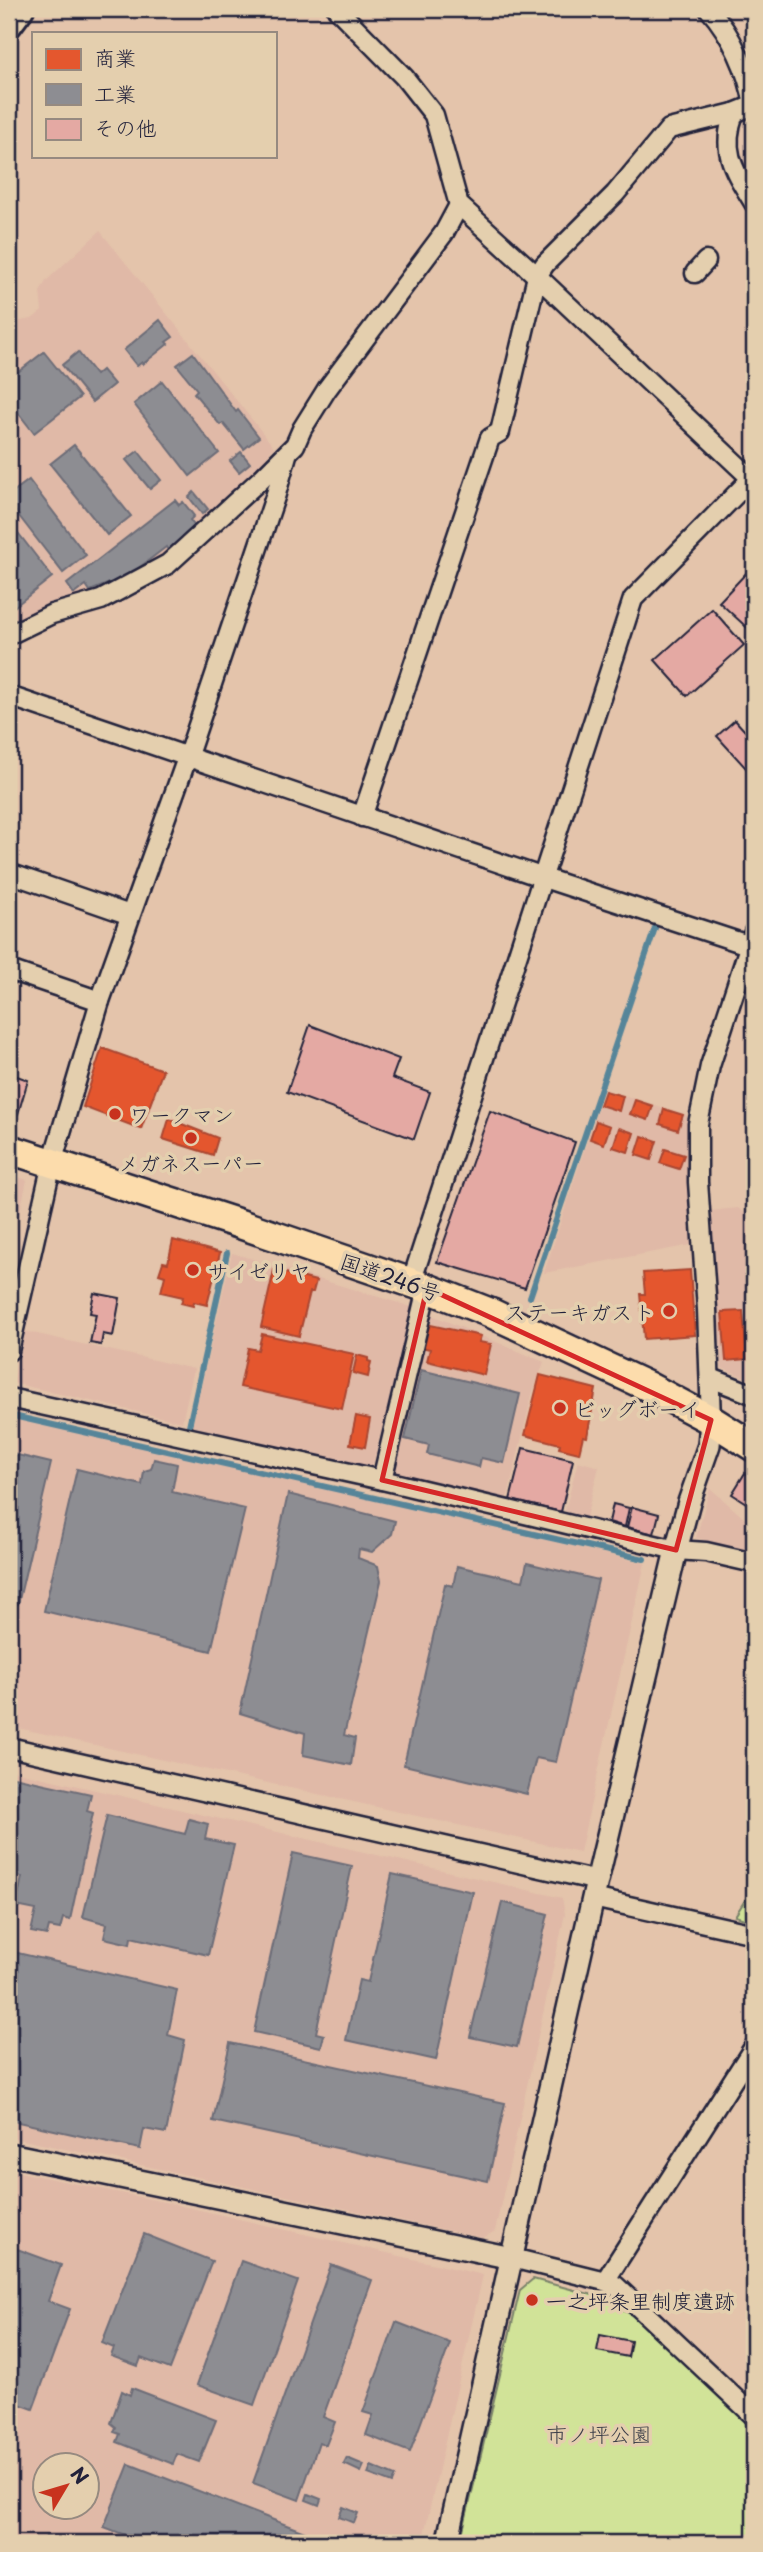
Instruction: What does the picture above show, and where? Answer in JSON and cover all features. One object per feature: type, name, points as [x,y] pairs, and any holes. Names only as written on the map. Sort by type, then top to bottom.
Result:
[{"type":"highway","name":"国道246号","points":[[9,1149],[234,1222],[491,1312],[649,1387],[711,1420],[754,1447]]},
{"type":"main road","points":[[9,25],[21,9]]},
{"type":"street","points":[[337,9],[404,77],[434,115],[459,205],[753,480],[634,598],[544,878],[419,1285],[382,1480]]},
{"type":"street","points":[[362,817],[490,438],[500,432],[537,276],[545,264],[615,194],[669,129],[734,113],[754,105],[750,83],[722,24],[709,9]]},
{"type":"street","points":[[734,113],[727,131],[732,168],[754,203]]},
{"type":"street","points":[[9,1351],[52,1163],[100,1001],[187,758],[287,456],[327,389],[444,233],[459,205]]},
{"type":"street","points":[[9,635],[52,614],[101,600],[168,564],[287,456]]},
{"type":"street","points":[[9,696],[544,878],[753,941],[710,1066],[698,1124],[698,1182],[710,1378],[709,1445],[676,1550],[447,2543]]},
{"type":"street","points":[[9,873],[130,915]]},
{"type":"street","points":[[9,970],[100,1001]]},
{"type":"street","points":[[710,1378],[754,1395]]},
{"type":"street","points":[[9,1398],[382,1480],[676,1550],[706,1552],[754,1563]]},
{"type":"street","points":[[9,1747],[596,1890],[754,1934]]},
{"type":"street","points":[[606,2281],[754,2046]]},
{"type":"street","points":[[9,2154],[512,2258],[606,2281],[750,2404]]},
{"type":"highlighted area","points":[[427,1288],[711,1420],[676,1550],[382,1480]]},
{"type":"shaded area","points":[[100,231],[274,447],[254,473],[196,529],[144,571],[124,581],[23,616],[9,624],[9,323],[32,319],[42,311],[40,292],[46,281]]},
{"type":"shaded area","points":[[604,1089],[687,1115],[691,1245],[544,1273]]},
{"type":"shaded area","points":[[9,1174],[27,1180],[9,1261]]},
{"type":"shaded area","points":[[738,1208],[746,1214],[754,1281],[754,1381],[722,1368],[710,1211]]},
{"type":"shaded area","points":[[232,1253],[412,1307],[373,1464],[365,1468],[192,1426]]},
{"type":"shaded area","points":[[427,1313],[544,1362],[532,1395],[508,1496],[503,1499],[398,1475],[393,1464]]},
{"type":"shaded area","points":[[24,1331],[194,1369],[182,1422],[13,1383]]},
{"type":"shaded area","points":[[9,1414],[645,1563],[580,1852],[9,1726]]},
{"type":"shaded area","points":[[578,1461],[599,1467],[586,1517],[565,1511]]},
{"type":"shaded area","points":[[710,1488],[754,1527],[754,1539],[747,1551],[696,1538]]},
{"type":"shaded area","points":[[9,1770],[562,1898],[565,1914],[495,2231],[483,2238],[9,2137]]},
{"type":"shaded area","points":[[9,2170],[169,2203],[483,2275],[422,2543],[9,2543]]},
{"type":"green space","points":[[754,1886],[754,1922],[735,1916]]},
{"type":"green space","name":"市ノ坪公園","points":[[533,2279],[604,2298],[641,2321],[754,2428],[754,2543],[460,2543],[520,2290]]},
{"type":"building: 商業","points":[[102,1048],[163,1070],[141,1129],[83,1107]]},
{"type":"building: 商業","points":[[605,1091],[623,1096],[619,1111],[600,1105]]},
{"type":"building: 商業","points":[[635,1100],[653,1106],[648,1120],[630,1114]]},
{"type":"building: 商業","points":[[664,1109],[683,1115],[678,1130],[660,1124]]},
{"type":"building: 商業","points":[[169,1119],[218,1138],[213,1155],[163,1139]]},
{"type":"building: 商業","points":[[596,1121],[610,1126],[604,1144],[590,1139]]},
{"type":"building: 商業","points":[[619,1128],[634,1133],[628,1152],[613,1147]]},
{"type":"building: 商業","points":[[642,1136],[657,1141],[651,1160],[636,1155]]},
{"type":"building: 商業","points":[[665,1149],[684,1155],[679,1169],[660,1163]]},
{"type":"building: 商業","points":[[173,1240],[220,1253],[207,1305],[181,1303],[183,1297],[161,1292],[165,1276],[159,1274],[163,1262],[168,1263]]},
{"type":"building: 商業","points":[[274,1270],[316,1281],[313,1292],[310,1292],[299,1336],[261,1327]]},
{"type":"building: 商業","points":[[690,1270],[695,1335],[644,1339],[640,1294],[645,1294],[643,1273]]},
{"type":"building: 商業","points":[[743,1311],[747,1359],[726,1361],[722,1312]]},
{"type":"building: 商業","points":[[426,1324],[481,1336],[479,1342],[491,1344],[484,1375],[427,1361],[430,1349],[421,1347]]},
{"type":"building: 商業","points":[[262,1334],[354,1354],[342,1409],[240,1387],[248,1348],[258,1350]]},
{"type":"building: 商業","points":[[357,1355],[368,1358],[371,1362],[368,1377],[353,1373]]},
{"type":"building: 商業","points":[[540,1375],[596,1389],[587,1437],[583,1436],[579,1453],[559,1448],[560,1444],[525,1435]]},
{"type":"building: 商業","points":[[356,1416],[370,1419],[365,1447],[350,1444]]},
{"type":"building: 工業","points":[[160,320],[173,337],[166,342],[168,344],[137,366],[124,350]]},
{"type":"building: 工業","points":[[44,352],[80,397],[34,433],[9,401],[9,379]]},
{"type":"building: 工業","points":[[78,352],[96,375],[102,370],[114,384],[92,402],[62,365]]},
{"type":"building: 工業","points":[[193,353],[236,412],[238,410],[259,437],[244,449],[194,393],[197,390],[177,365]]},
{"type":"building: 工業","points":[[162,381],[219,453],[190,476],[134,404]]},
{"type":"building: 工業","points":[[74,445],[131,516],[107,535],[50,464]]},
{"type":"building: 工業","points":[[138,451],[161,480],[150,489],[126,460]]},
{"type":"building: 工業","points":[[241,452],[250,463],[239,472],[230,461]]},
{"type":"building: 工業","points":[[29,480],[86,555],[63,573],[9,503],[9,495]]},
{"type":"building: 工業","points":[[194,492],[208,509],[202,514],[189,497]]},
{"type":"building: 工業","points":[[175,500],[179,505],[183,502],[194,516],[190,520],[196,528],[123,580],[122,578],[90,591],[86,585],[74,594],[67,584]]},
{"type":"building: 工業","points":[[9,521],[52,577],[9,611]]},
{"type":"building: 工業","points":[[421,1370],[520,1394],[504,1463],[481,1458],[479,1467],[427,1454],[429,1445],[405,1439]]},
{"type":"building: 工業","points":[[9,1453],[51,1463],[18,1604],[9,1602]]},
{"type":"building: 工業","points":[[154,1459],[177,1464],[172,1492],[245,1509],[211,1651],[44,1611],[77,1469],[142,1485],[144,1471],[151,1469]]},
{"type":"building: 工業","points":[[288,1494],[395,1521],[392,1534],[372,1552],[359,1549],[358,1558],[378,1566],[381,1581],[344,1735],[355,1738],[351,1765],[303,1755],[305,1733],[240,1713]]},
{"type":"building: 工業","points":[[527,1563],[598,1580],[556,1762],[536,1758],[527,1794],[404,1765],[445,1584],[453,1586],[457,1566],[523,1581]]},
{"type":"building: 工業","points":[[9,1776],[91,1794],[87,1811],[93,1813],[70,1920],[63,1918],[60,1929],[49,1927],[47,1935],[31,1932],[36,1910],[16,1906],[22,1877],[9,1874]]},
{"type":"building: 工業","points":[[107,1815],[185,1834],[189,1819],[208,1824],[205,1839],[234,1845],[208,1955],[131,1937],[130,1944],[104,1938],[107,1924],[83,1917]]},
{"type":"building: 工業","points":[[293,1853],[352,1866],[316,2033],[324,2035],[321,2047],[254,2032]]},
{"type":"building: 工業","points":[[392,1874],[473,1892],[436,2060],[346,2040],[359,1980],[368,1982]]},
{"type":"building: 工業","points":[[502,1902],[548,1914],[517,2047],[470,2037]]},
{"type":"building: 工業","points":[[9,1951],[177,1990],[168,2035],[185,2040],[166,2133],[144,2129],[140,2149],[9,2120]]},
{"type":"building: 工業","points":[[230,2043],[505,2103],[488,2181],[213,2121]]},
{"type":"building: 工業","points":[[144,2234],[212,2261],[170,2369],[141,2358],[138,2366],[111,2356],[114,2348],[102,2343]]},
{"type":"building: 工業","points":[[9,2246],[61,2265],[48,2301],[70,2309],[33,2409],[11,2401],[9,2407]]},
{"type":"building: 工業","points":[[241,2261],[298,2281],[254,2405],[197,2385]]},
{"type":"building: 工業","points":[[331,2265],[372,2280],[323,2417],[335,2422],[326,2445],[319,2442],[299,2500],[253,2483]]},
{"type":"building: 工業","points":[[396,2322],[450,2343],[410,2452],[366,2435],[373,2415],[363,2412]]},
{"type":"building: 工業","points":[[132,2388],[216,2420],[199,2462],[177,2454],[173,2464],[117,2442],[120,2434],[114,2432],[116,2427],[111,2423],[122,2391],[130,2395]]},
{"type":"building: 工業","points":[[9,2443],[17,2447],[9,2471]]},
{"type":"building: 工業","points":[[347,2458],[364,2465],[361,2472],[344,2464]]},
{"type":"building: 工業","points":[[129,2464],[333,2543],[146,2543],[104,2527]]},
{"type":"building: 工業","points":[[371,2466],[395,2476],[392,2483],[368,2474]]},
{"type":"building: 工業","points":[[308,2494],[321,2499],[319,2505],[306,2500]]},
{"type":"building: 工業","points":[[343,2507],[358,2513],[354,2523],[339,2517]]},
{"type":"building: 工業","points":[[46,2536],[65,2543],[43,2543]]},
{"type":"building: その他","points":[[750,569],[754,573],[754,634],[719,602]]},
{"type":"building: その他","points":[[712,609],[744,645],[687,696],[655,660]]},
{"type":"building: その他","points":[[735,720],[754,741],[754,777],[717,736]]},
{"type":"building: その他","points":[[310,1025],[399,1059],[392,1078],[430,1092],[414,1139],[287,1092]]},
{"type":"building: その他","points":[[9,1073],[28,1080],[18,1114],[9,1111]]},
{"type":"building: その他","points":[[490,1111],[575,1142],[525,1288],[437,1262]]},
{"type":"building: その他","points":[[94,1293],[120,1298],[113,1336],[103,1334],[101,1345],[90,1343],[96,1314],[90,1313]]},
{"type":"building: その他","points":[[523,1448],[573,1460],[561,1512],[510,1500]]},
{"type":"building: その他","points":[[745,1473],[754,1479],[754,1508],[732,1494]]},
{"type":"building: その他","points":[[613,1504],[629,1508],[625,1527],[609,1522]]},
{"type":"building: その他","points":[[632,1507],[659,1514],[654,1534],[627,1527]]},
{"type":"building: その他","points":[[600,2335],[631,2341],[628,2357],[597,2351]]},
{"type":"waterway","points":[[530,1297],[655,928]]},
{"type":"waterway","points":[[189,1426],[227,1253]]},
{"type":"waterway","points":[[9,1415],[644,1559]]},
{"type":"place","name":"ワークマン","points":[[115,1114]]},
{"type":"place","name":"メガネスーパー","points":[[191,1138]]},
{"type":"place","name":"サイゼリヤ","points":[[193,1270]]},
{"type":"place","name":"ステーキガスト","points":[[669,1311]]},
{"type":"place","name":"ビッグボーイ","points":[[560,1408]]},
{"type":"place","name":"一之坪条里制度遺跡","points":[[532,2300]]}]
